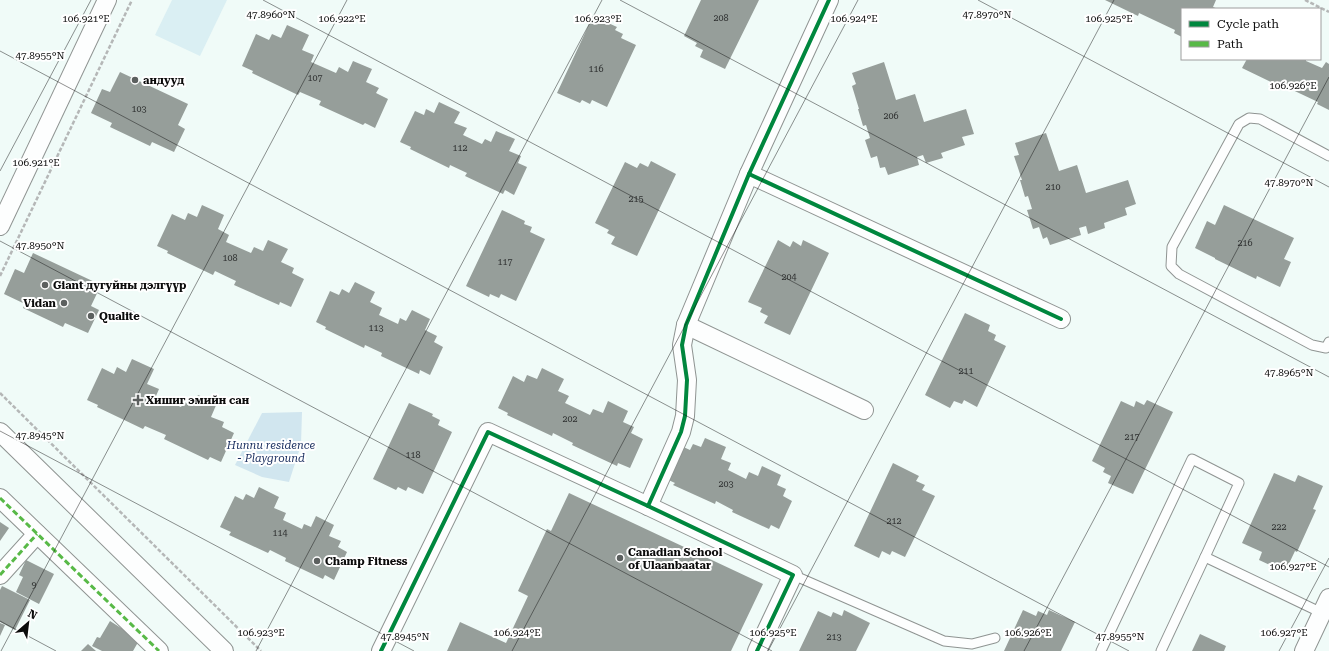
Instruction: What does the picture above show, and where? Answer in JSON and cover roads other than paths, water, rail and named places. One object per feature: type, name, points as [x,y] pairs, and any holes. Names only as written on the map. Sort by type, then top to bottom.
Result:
[{"type":"street","points":[[0,226],[107,0]]},
{"type":"street","points":[[648,506],[681,432],[685,416],[687,380],[682,345],[686,325],[749,174],[829,0]]},
{"type":"street","points":[[749,174],[1061,319]]},
{"type":"street","points":[[686,325],[864,410]]},
{"type":"street","points":[[0,432],[224,651]]},
{"type":"street","points":[[381,651],[488,432],[793,575],[757,651]]},
{"type":"street","points":[[0,498],[159,651]]},
{"type":"street","points":[[0,575],[37,534]]},
{"type":"street","points":[[1304,651],[1325,606]]},
{"type":"lane","points":[[1329,156],[1260,119],[1249,118],[1239,124],[1172,247],[1171,266],[1179,274],[1312,345],[1326,348],[1329,342]]},
{"type":"lane","points":[[1101,651],[1192,459],[1239,483],[1206,557],[1161,651]]},
{"type":"lane","points":[[1206,557],[1325,606]]},
{"type":"lane","points":[[793,575],[944,641],[972,644],[995,638]]},
{"type":"place","name":"андууд","points":[[135,80]]},
{"type":"place","name":"Giant дугуйны дэлгүүр","points":[[45,285]]},
{"type":"place","name":"Vidan","points":[[64,303]]},
{"type":"place","name":"Qualite","points":[[91,316]]},
{"type":"place","name":"Хишиг эмийн сан","points":[[138,400]]},
{"type":"place","name":"Canadian School of Ulaanbaatar","points":[[620,558]]},
{"type":"place","name":"Champ Fitness","points":[[317,561]]},
{"type":"park label","name":"Hunnu residence - Playground","points":[[271,451]]}]
